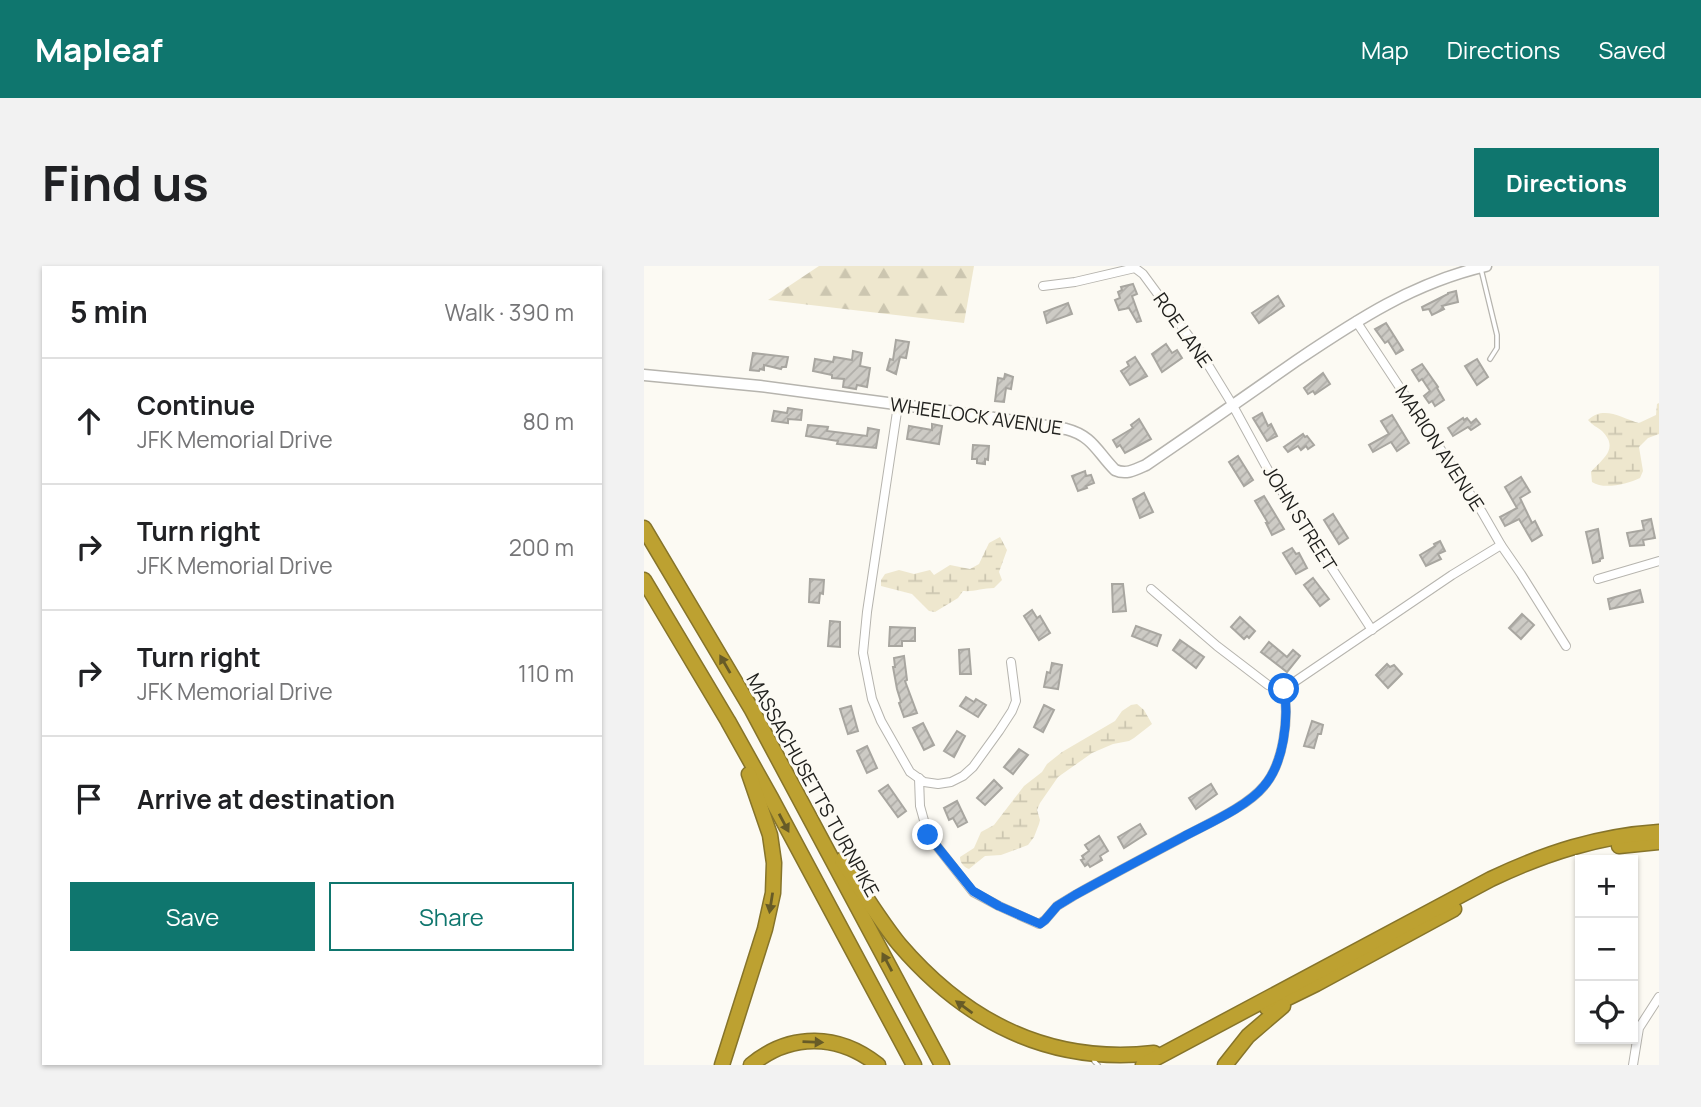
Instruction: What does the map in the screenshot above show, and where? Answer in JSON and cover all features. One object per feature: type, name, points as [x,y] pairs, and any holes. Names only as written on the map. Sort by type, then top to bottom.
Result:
[{"type":"highway","name":"MASSACHUSETTS TURNPIKE","points":[[644,528],[782,766],[943,1065]]},
{"type":"highway","points":[[644,580],[771,798],[914,1065]]},
{"type":"highway","points":[[722,1065],[770,911],[774,863],[763,814],[728,721]]},
{"type":"highway","points":[[782,766],[898,942],[956,1002],[990,1026],[1027,1046],[1066,1058],[1096,1063],[1142,1056],[1188,1040]]},
{"type":"highway","points":[[1143,1065],[1517,867],[1562,849],[1659,832]]},
{"type":"highway","points":[[1162,1065],[1529,871],[1591,851],[1659,842]]},
{"type":"highway","points":[[1225,1065],[1248,1037],[1274,1012],[1316,984]]},
{"type":"highway","points":[[751,1065],[778,1047],[804,1041],[845,1045],[878,1065]]},
{"type":"street","name":"WHEELOCK AVENUE","points":[[644,375],[760,386],[957,412],[1074,431],[1094,444],[1115,470],[1128,472],[1146,465],[1232,404],[1376,309],[1443,278],[1483,267]]},
{"type":"street","name":"ROE LANE","points":[[1043,286],[1075,282],[1135,268],[1143,274],[1199,350],[1232,404]]},
{"type":"street","name":"MARION AVENUE","points":[[1356,321],[1482,512],[1566,646]]},
{"type":"street","name":"JOHN STREET","points":[[1232,404],[1268,470],[1371,630]]},
{"type":"street","points":[[898,405],[863,653],[872,699],[881,721],[910,772],[924,782],[938,784],[951,782],[972,767],[1012,712],[1016,701],[1012,662]]},
{"type":"street","points":[[1151,589],[1217,646],[1268,685],[1284,689],[1501,545]]},
{"type":"street","points":[[1598,579],[1659,561]]},
{"type":"street","points":[[919,778],[920,806],[928,835],[973,891],[1040,924],[1057,906],[1075,895],[1216,820],[1261,789],[1271,776],[1279,754],[1286,716],[1284,689]]},
{"type":"street","points":[[1633,1065],[1639,1028],[1658,998]]},
{"type":"lane","points":[[1483,267],[1497,335],[1497,348],[1490,359]]},
{"type":"green space","points":[[819,266],[974,266],[964,323],[768,300]]},
{"type":"green space","points":[[1659,403],[1659,434],[1648,438],[1639,447],[1643,471],[1640,478],[1609,486],[1592,482],[1591,472],[1604,458],[1609,443],[1602,431],[1588,420],[1600,413],[1606,413],[1639,423],[1656,415]]},
{"type":"green space","points":[[1000,537],[1007,550],[999,572],[1002,580],[994,588],[963,591],[958,598],[935,612],[929,611],[912,594],[881,586],[885,574],[899,570],[914,574],[930,570],[934,575],[950,565],[970,569],[979,564],[989,543]]},
{"type":"green space","points":[[1137,704],[1152,724],[1129,741],[1092,753],[1058,777],[1040,803],[1037,810],[1039,824],[1028,845],[1001,855],[985,856],[969,869],[963,864],[960,857],[974,848],[981,832],[994,825],[1024,786],[1042,772],[1047,764],[1062,752],[1115,721],[1122,711],[1131,705]]},
{"type":"building","points":[[1133,284],[1137,294],[1132,296],[1141,321],[1137,322],[1129,308],[1119,310],[1115,300],[1120,298],[1118,292],[1122,290],[1121,287]]},
{"type":"building","points":[[1456,291],[1458,302],[1442,306],[1444,309],[1432,315],[1429,309],[1423,310],[1422,307]]},
{"type":"building","points":[[1278,296],[1284,306],[1259,323],[1252,313]]},
{"type":"building","points":[[1068,303],[1072,314],[1047,323],[1044,312]]},
{"type":"building","points":[[1386,323],[1403,350],[1396,354],[1388,341],[1385,343],[1375,329]]},
{"type":"building","points":[[896,340],[909,342],[906,358],[900,357],[896,374],[887,370],[890,359],[893,360]]},
{"type":"building","points":[[1166,344],[1172,353],[1177,350],[1182,358],[1162,372],[1152,354]]},
{"type":"building","points":[[853,351],[862,353],[860,366],[870,368],[867,387],[843,387],[844,379],[813,371],[815,359],[833,362],[834,357],[852,360]]},
{"type":"building","points":[[753,353],[788,357],[786,367],[781,369],[764,365],[764,370],[750,370]]},
{"type":"building","points":[[1135,357],[1147,376],[1130,385],[1121,371],[1129,366],[1127,362]]},
{"type":"building","points":[[1477,359],[1488,377],[1477,385],[1465,366]]},
{"type":"building","points":[[1422,364],[1444,400],[1435,406],[1424,396],[1430,391],[1412,370]]},
{"type":"building","points":[[1323,373],[1330,384],[1315,394],[1313,391],[1308,394],[1304,388]]},
{"type":"building","points":[[1005,374],[1013,377],[1011,389],[1006,388],[1004,402],[995,401],[998,378],[1004,379]]},
{"type":"building","points":[[788,408],[802,410],[801,420],[788,419],[788,423],[772,421],[774,411],[787,413]]},
{"type":"building","points":[[1262,413],[1277,436],[1267,441],[1253,418]]},
{"type":"building","points":[[1392,415],[1409,443],[1397,451],[1391,442],[1373,452],[1369,445],[1389,434],[1381,421]]},
{"type":"building","points":[[1467,418],[1471,423],[1476,419],[1480,424],[1471,430],[1468,427],[1453,436],[1448,428]]},
{"type":"building","points":[[1139,419],[1151,439],[1125,453],[1113,440],[1133,428],[1131,425]]},
{"type":"building","points":[[932,424],[942,426],[939,444],[907,439],[909,426],[932,430]]},
{"type":"building","points":[[808,425],[828,427],[827,431],[867,436],[868,428],[879,430],[876,448],[837,444],[838,441],[806,436]]},
{"type":"building","points":[[1303,434],[1314,445],[1301,450],[1298,446],[1288,452],[1284,447]]},
{"type":"building","points":[[973,445],[989,446],[985,464],[972,459]]},
{"type":"building","points":[[1238,456],[1253,480],[1244,486],[1229,462]]},
{"type":"building","points":[[1085,471],[1086,476],[1091,475],[1094,483],[1078,491],[1072,476]]},
{"type":"building","points":[[1521,477],[1530,492],[1520,498],[1532,523],[1535,521],[1542,535],[1532,541],[1519,519],[1505,526],[1500,517],[1517,508],[1505,487]]},
{"type":"building","points":[[1144,493],[1153,512],[1140,518],[1133,499]]},
{"type":"building","points":[[1264,496],[1284,529],[1272,535],[1255,501]]},
{"type":"building","points":[[1333,514],[1348,538],[1339,544],[1324,520]]},
{"type":"building","points":[[1651,519],[1655,538],[1643,540],[1644,545],[1630,546],[1627,533],[1644,530],[1642,521]]},
{"type":"building","points":[[1598,529],[1603,558],[1593,563],[1586,532]]},
{"type":"building","points":[[1440,541],[1445,551],[1438,554],[1441,559],[1426,566],[1420,555]]},
{"type":"building","points":[[1292,548],[1296,554],[1299,553],[1307,568],[1296,574],[1283,553]]},
{"type":"building","points":[[1313,578],[1329,599],[1320,606],[1304,585]]},
{"type":"building","points":[[810,579],[824,580],[819,603],[809,602]]},
{"type":"building","points":[[1112,584],[1123,584],[1126,611],[1113,612]]},
{"type":"building","points":[[1640,590],[1643,602],[1610,609],[1608,599]]},
{"type":"building","points":[[1032,610],[1037,618],[1040,616],[1050,633],[1039,640],[1024,616]]},
{"type":"building","points":[[1522,614],[1534,625],[1521,639],[1509,628]]},
{"type":"building","points":[[1240,617],[1255,631],[1249,638],[1247,636],[1244,639],[1231,627]]},
{"type":"building","points":[[830,621],[840,622],[840,647],[828,646]]},
{"type":"building","points":[[1136,626],[1161,635],[1157,646],[1132,636]]},
{"type":"building","points":[[890,627],[915,628],[915,641],[902,641],[902,646],[889,646]]},
{"type":"building","points":[[1180,640],[1204,657],[1196,668],[1173,650]]},
{"type":"building","points":[[1269,642],[1287,657],[1293,650],[1300,656],[1287,672],[1261,652]]},
{"type":"building","points":[[969,649],[971,674],[960,674],[959,650]]},
{"type":"building","points":[[904,656],[905,681],[917,713],[904,717],[893,667],[894,658]]},
{"type":"building","points":[[1052,663],[1062,665],[1058,689],[1044,687]]},
{"type":"building","points":[[1387,664],[1390,667],[1394,665],[1402,674],[1388,688],[1376,675]]},
{"type":"building","points":[[966,697],[986,705],[978,717],[960,706]]},
{"type":"building","points":[[1044,705],[1054,710],[1043,732],[1034,727]]},
{"type":"building","points":[[851,706],[858,731],[848,734],[840,709]]},
{"type":"building","points":[[1312,721],[1323,725],[1314,748],[1304,746]]},
{"type":"building","points":[[923,723],[934,745],[924,750],[913,728]]},
{"type":"building","points":[[957,731],[965,736],[954,757],[944,751]]},
{"type":"building","points":[[867,746],[877,768],[867,773],[857,751]]},
{"type":"building","points":[[1019,749],[1028,755],[1013,774],[1004,767]]},
{"type":"building","points":[[994,780],[1002,788],[985,805],[977,798]]},
{"type":"building","points":[[1211,784],[1217,794],[1196,809],[1189,798]]},
{"type":"building","points":[[888,785],[906,811],[898,817],[879,791]]},
{"type":"building","points":[[957,801],[967,822],[958,827],[953,818],[949,820],[944,808]]},
{"type":"building","points":[[1140,824],[1146,834],[1124,848],[1118,837]]},
{"type":"building","points":[[1099,836],[1108,851],[1100,856],[1102,860],[1090,867],[1088,864],[1085,866],[1081,860],[1084,859],[1082,856],[1089,851],[1085,845]]},
{"type":"route","points":[[928,835],[973,891],[1040,924],[1057,906],[1075,895],[1216,820],[1261,789],[1268,782],[1277,763],[1286,716],[1284,689]]}]
